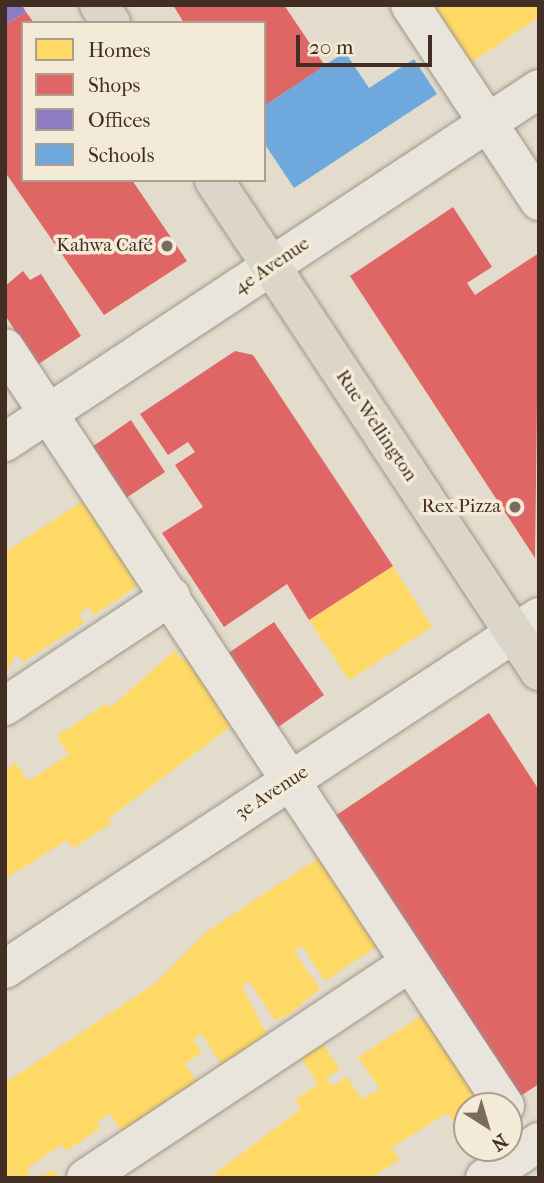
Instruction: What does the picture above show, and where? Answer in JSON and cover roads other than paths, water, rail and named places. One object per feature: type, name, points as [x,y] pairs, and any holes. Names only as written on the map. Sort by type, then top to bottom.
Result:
[{"type":"main road","points":[[99,5],[110,21]]},
{"type":"main road","name":"Rue Wellington","points":[[215,182],[271,267],[527,625],[539,671]]},
{"type":"street","points":[[410,5],[539,201]]},
{"type":"street","name":"4e Avenue","points":[[5,442],[539,89]]},
{"type":"street","points":[[5,348],[293,778],[496,1092]]},
{"type":"street","points":[[5,706],[172,596]]},
{"type":"street","name":"3e Avenue","points":[[5,969],[527,625]]},
{"type":"street","points":[[86,1178],[410,963]]},
{"type":"street","points":[[485,1178],[537,1148],[523,1130]]},
{"type":"place","name":"Kahwa Café","points":[[167,246]]},
{"type":"place","name":"Rex Pizza","points":[[515,507]]}]
